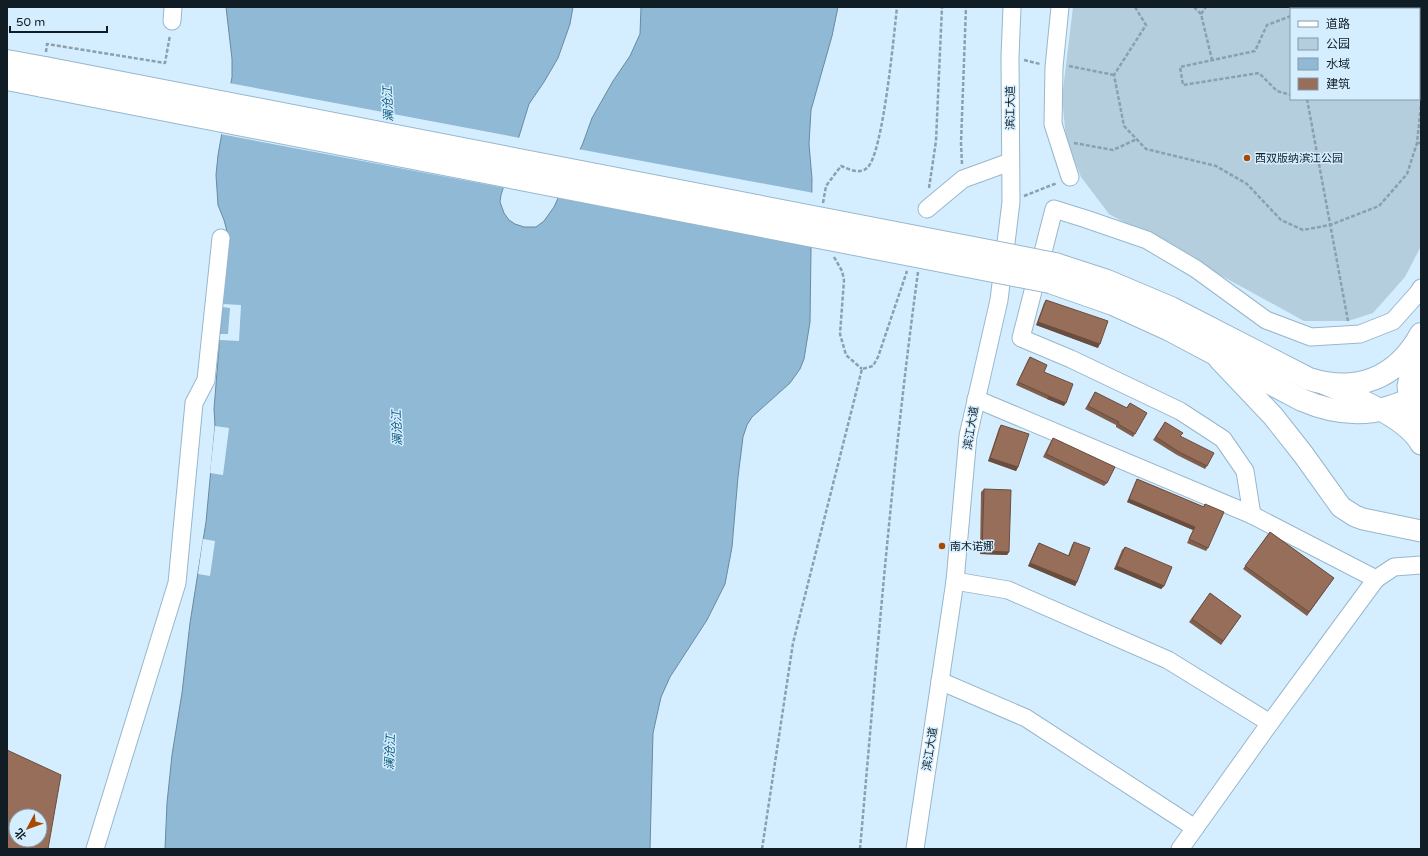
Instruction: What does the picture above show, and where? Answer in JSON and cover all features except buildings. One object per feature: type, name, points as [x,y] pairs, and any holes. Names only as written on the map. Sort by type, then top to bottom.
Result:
[{"type":"highway","points":[[7,61],[44,74],[1053,273],[1107,281],[1171,308],[1310,379],[1322,383],[1350,385],[1377,378],[1400,363],[1420,336]]},
{"type":"highway","points":[[7,78],[44,74]]},
{"type":"highway","points":[[1053,273],[1113,304],[1212,351],[1302,400],[1318,407],[1336,411],[1373,412],[1382,410],[1415,393]]},
{"type":"main road","points":[[1420,336],[1408,386],[1415,393],[1411,411],[1421,440]]},
{"type":"main road","points":[[1212,351],[1273,416],[1342,507],[1355,516],[1363,519],[1421,531]]},
{"type":"main road","points":[[1322,383],[1382,410],[1411,431],[1421,444]]},
{"type":"street","name":"滨江大道","points":[[915,849],[956,581],[968,436],[999,300],[1011,202],[1010,57],[1012,7]]},
{"type":"street","points":[[1060,7],[1054,66],[1053,124],[1070,178]]},
{"type":"street","points":[[927,208],[963,179],[1010,162]]},
{"type":"street","points":[[1252,515],[1245,471],[1223,439],[1180,411],[1071,359],[1021,338],[1054,209],[1147,240],[1196,269],[1266,320],[1311,337],[1360,334],[1393,321],[1421,288]]},
{"type":"street","points":[[95,849],[177,583],[194,402],[206,380],[222,238]]},
{"type":"street","points":[[976,400],[1252,515],[1376,579]]},
{"type":"street","points":[[1180,849],[1376,579],[1394,568],[1421,565]]},
{"type":"street","points":[[956,581],[1008,590],[1168,660],[1270,723]]},
{"type":"street","points":[[940,681],[1026,718],[1195,828]]},
{"type":"path","points":[[823,205],[826,186],[841,166],[855,172],[866,169],[874,158],[886,103],[897,7]]},
{"type":"path","points":[[927,208],[936,141],[942,7]]},
{"type":"path","points":[[963,179],[962,143],[966,7]]},
{"type":"path","points":[[1135,7],[1146,25],[1114,75],[1124,126],[1146,149],[1216,166],[1247,184],[1281,220],[1303,230],[1330,225],[1379,206],[1407,174],[1417,143],[1421,105]]},
{"type":"path","points":[[1194,7],[1201,14],[1212,60]]},
{"type":"path","points":[[1201,14],[1206,7]]},
{"type":"path","points":[[44,74],[47,44],[165,63],[172,14]]},
{"type":"path","points":[[1290,16],[1267,25],[1255,51],[1180,67],[1183,85],[1259,73],[1277,91],[1290,95]]},
{"type":"path","points":[[1010,57],[1054,66],[1066,65],[1114,75]]},
{"type":"path","points":[[1420,92],[1421,98]]},
{"type":"path","points":[[1307,100],[1348,321],[1360,334]]},
{"type":"path","points":[[1058,140],[1113,150],[1137,139]]},
{"type":"path","points":[[1011,202],[1070,178]]},
{"type":"path","points":[[832,252],[842,271],[844,280],[840,334],[846,355],[862,369]]},
{"type":"path","points":[[862,369],[873,366],[878,357],[907,268]]},
{"type":"path","points":[[860,849],[892,484],[907,349],[918,271]]},
{"type":"path","points":[[762,849],[793,643],[862,369]]},
{"type":"green space","name":"西双版纳滨江公园","points":[[1073,7],[1421,7],[1421,246],[1405,277],[1373,313],[1348,321],[1304,321],[1109,214],[1081,177],[1066,138],[1062,98]]},
{"type":"water","name":"澜沧江","points":[[226,7],[573,7],[570,24],[558,58],[529,104],[501,195],[500,202],[504,213],[509,220],[524,227],[536,227],[544,221],[554,207],[583,143],[592,118],[613,81],[630,56],[640,34],[641,7],[838,7],[832,36],[811,110],[809,144],[812,179],[810,322],[804,359],[800,369],[790,383],[752,417],[747,425],[743,437],[732,547],[725,584],[707,620],[670,677],[661,697],[653,733],[650,849],[165,849],[167,803],[172,755],[182,693],[190,623],[206,522],[215,426],[214,409],[228,235],[218,205],[216,175],[218,155],[232,77],[232,59]]},
{"type":"pier","points":[[229,83],[520,138],[505,188],[220,134]]},
{"type":"pier","points":[[578,149],[814,193],[813,246],[556,197]]},
{"type":"pier","points":[[222,304],[241,305],[239,341],[220,340],[220,334],[228,334],[230,308],[222,307]]},
{"type":"pier","points":[[215,426],[229,428],[223,475],[210,473]]},
{"type":"pier","points":[[203,539],[215,541],[210,576],[198,574]]},
{"type":"place","name":"西双版纳滨江公园","points":[[1247,158]]},
{"type":"place","name":"南木诺娜","points":[[942,546]]}]
